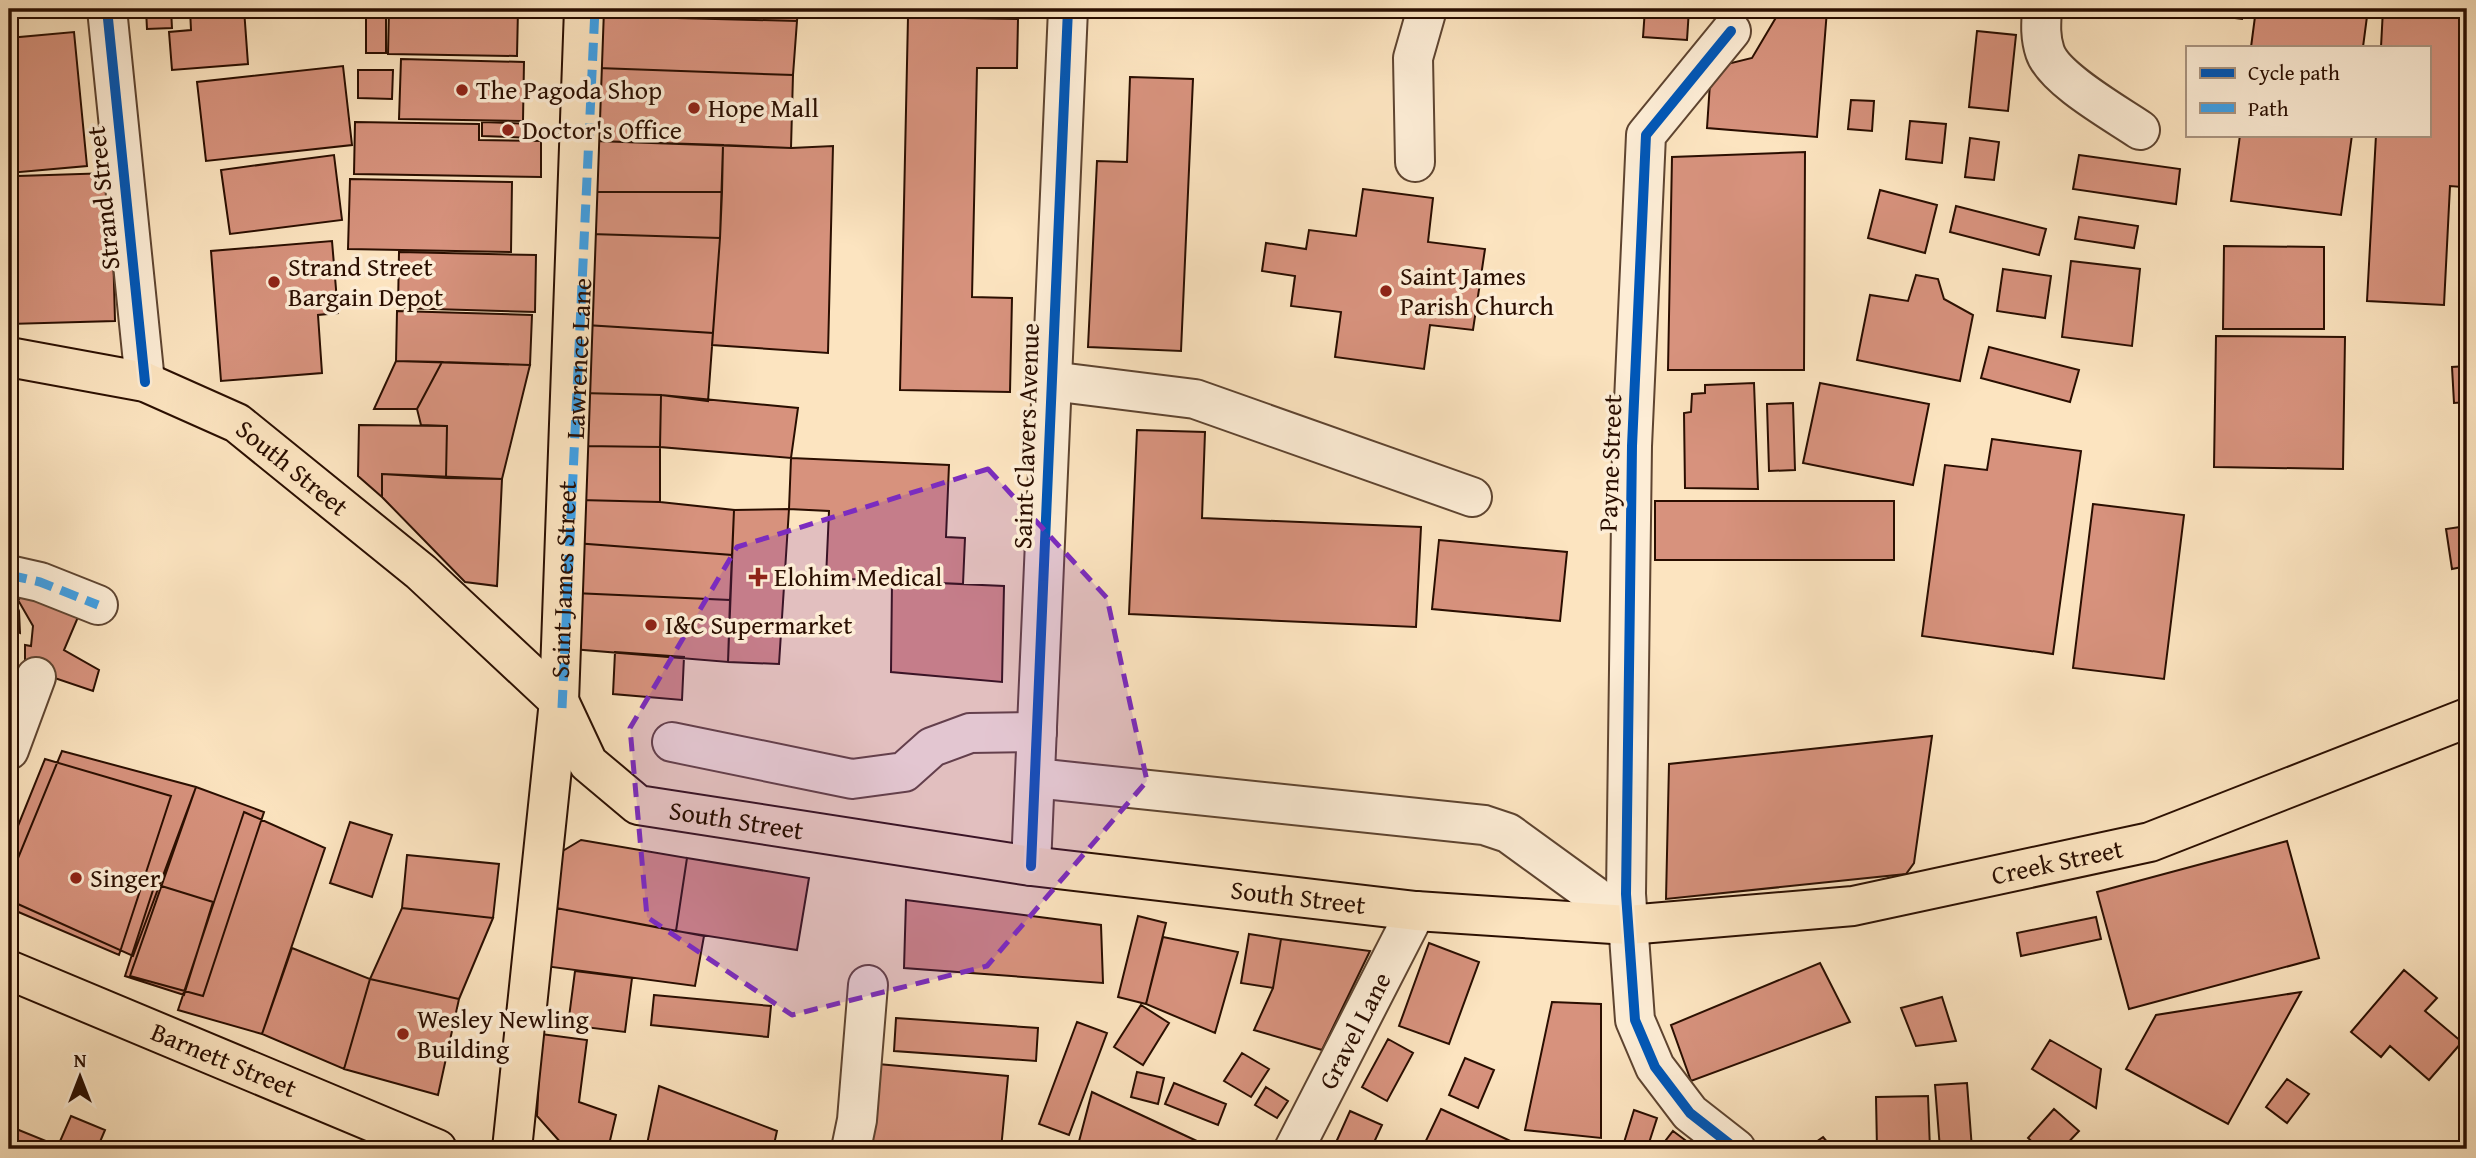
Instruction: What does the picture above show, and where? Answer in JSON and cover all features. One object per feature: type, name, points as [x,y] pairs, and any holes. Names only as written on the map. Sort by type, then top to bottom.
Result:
[{"type":"main road","name":"Saint James Street","points":[[512,1149],[560,705],[584,9]]},
{"type":"main road","name":"South Street","points":[[9,357],[145,382],[237,423],[421,572],[560,705],[588,763],[638,805],[1031,866],[1416,911],[1628,925]]},
{"type":"main road","name":"Creek Street","points":[[1628,925],[1853,906],[2150,842],[2467,718]]},
{"type":"main road","name":"Barnett Street","points":[[9,970],[437,1149]]},
{"type":"street","name":"Strand Street","points":[[107,9],[145,382]]},
{"type":"street","name":"Lawrence Lane","points":[[560,705],[595,9]]},
{"type":"street","name":"Saint Clavers Avenue","points":[[1031,866],[1068,9]]},
{"type":"street","points":[[1415,162],[1413,58],[1427,9]]},
{"type":"street","points":[[2042,9],[2040,30],[2045,54],[2062,77],[2140,130]]},
{"type":"street","name":"Payne Street","points":[[1731,31],[1646,135],[1632,446],[1627,867],[1635,1020],[1654,1067],[1690,1113],[1735,1149]]},
{"type":"street","points":[[1051,381],[1195,399],[1472,498]]},
{"type":"street","points":[[9,575],[40,582],[98,605]]},
{"type":"street","points":[[9,750],[36,677]]},
{"type":"street","points":[[672,742],[852,779],[904,772],[932,747],[970,733],[1037,732]]},
{"type":"street","points":[[1035,778],[1484,825],[1508,833],[1592,894],[1628,925]]},
{"type":"street","name":"Gravel Lane","points":[[1294,1149],[1416,911]]},
{"type":"street","points":[[851,1149],[858,1120],[868,985]]},
{"type":"highlighted area","points":[[988,469],[1107,598],[1147,781],[987,966],[792,1015],[647,917],[630,728],[737,547]]},
{"type":"building","points":[[9,9],[92,9],[92,12],[9,13]]},
{"type":"building","points":[[146,9],[171,9],[172,28],[147,29]]},
{"type":"building","points":[[190,9],[244,9],[248,64],[172,70],[169,32],[191,30]]},
{"type":"building","points":[[366,9],[386,9],[386,53],[366,53]]},
{"type":"building","points":[[389,9],[518,9],[517,56],[388,54]]},
{"type":"building","points":[[600,9],[798,9],[797,21],[600,16]]},
{"type":"building","points":[[1645,9],[1689,9],[1687,40],[1643,37]]},
{"type":"building","points":[[1781,9],[1827,10],[1817,137],[1707,128],[1711,68],[1752,58]]},
{"type":"building","points":[[2161,9],[2243,9],[2242,19]]},
{"type":"building","points":[[2256,9],[2368,9],[2363,46],[2251,46]]},
{"type":"building","points":[[2383,9],[2467,9],[2467,93],[2462,187],[2450,186],[2444,305],[2367,301],[2376,136],[2430,136],[2430,46],[2381,46]]},
{"type":"building","points":[[600,16],[797,21],[793,75],[598,68]]},
{"type":"building","points":[[908,17],[1018,19],[1017,68],[977,68],[972,297],[1012,298],[1010,392],[900,390]]},
{"type":"building","points":[[1977,31],[2016,35],[2008,111],[1969,107]]},
{"type":"building","points":[[74,32],[87,166],[9,173],[9,38]]},
{"type":"building","name":"The Pagoda Shop","points":[[401,59],[524,62],[523,121],[399,119]]},
{"type":"building","points":[[343,66],[352,145],[206,161],[197,82]]},
{"type":"building","name":"Hope Mall","points":[[598,68],[793,75],[791,148],[596,141]]},
{"type":"building","points":[[358,70],[393,70],[392,99],[358,98]]},
{"type":"building","points":[[1130,77],[1193,79],[1181,351],[1088,347],[1097,161],[1127,162]]},
{"type":"building","points":[[1851,100],[1874,101],[1872,131],[1848,129]]},
{"type":"building","points":[[1910,121],[1946,124],[1942,163],[1906,159]]},
{"type":"building","points":[[355,122],[479,124],[479,140],[541,141],[541,177],[354,174]]},
{"type":"building","name":"Doctor's Office","points":[[482,122],[533,124],[533,138],[482,136]]},
{"type":"building","points":[[2240,136],[2352,136],[2341,215],[2231,201]]},
{"type":"building","points":[[1970,138],[1999,142],[1994,180],[1965,177]]},
{"type":"building","points":[[596,141],[723,145],[722,192],[593,192]]},
{"type":"building","points":[[723,145],[791,148],[833,146],[828,353],[712,345],[720,238]]},
{"type":"building","points":[[1805,152],[1804,370],[1668,370],[1672,157]]},
{"type":"building","points":[[334,155],[342,220],[230,234],[221,170]]},
{"type":"building","points":[[2079,155],[2180,169],[2176,204],[2073,189]]},
{"type":"building","points":[[111,173],[115,321],[9,324],[9,210],[18,210],[18,176]]},
{"type":"building","points":[[350,179],[512,182],[511,252],[348,249]]},
{"type":"building","name":"Saint James Parish Church","points":[[1363,189],[1433,198],[1428,242],[1485,249],[1473,330],[1430,325],[1424,369],[1335,357],[1341,312],[1291,306],[1295,276],[1262,271],[1266,243],[1306,249],[1309,230],[1356,236]]},
{"type":"building","points":[[1880,190],[1937,205],[1925,253],[1868,238]]},
{"type":"building","points":[[593,192],[722,192],[720,238],[591,234]]},
{"type":"building","points":[[1956,206],[2046,229],[2039,255],[1950,232]]},
{"type":"building","points":[[2079,217],[2138,226],[2134,248],[2075,239]]},
{"type":"building","points":[[591,234],[720,238],[713,333],[586,325]]},
{"type":"building","name":"Strand Street Bargain Depot","points":[[332,241],[338,313],[318,315],[322,373],[221,381],[211,251]]},
{"type":"building","points":[[2224,246],[2324,247],[2324,329],[2223,329]]},
{"type":"building","points":[[399,252],[536,255],[535,312],[398,308]]},
{"type":"building","points":[[2071,261],[2140,269],[2132,346],[2062,337]]},
{"type":"building","points":[[2003,269],[2051,276],[2045,318],[1997,311]]},
{"type":"building","points":[[1916,275],[1938,279],[1944,299],[1973,315],[1960,381],[1857,360],[1870,295],[1908,301]]},
{"type":"building","points":[[397,311],[532,315],[530,365],[396,361]]},
{"type":"building","points":[[586,325],[713,333],[708,401],[661,395],[582,393]]},
{"type":"building","points":[[2216,336],[2345,337],[2343,469],[2214,467]]},
{"type":"building","points":[[1989,347],[2079,370],[2070,402],[1981,378]]},
{"type":"building","points":[[396,361],[442,362],[417,409],[374,409]]},
{"type":"building","points":[[442,362],[530,365],[502,479],[446,478],[447,426],[421,425],[417,409]]},
{"type":"building","points":[[2467,366],[2467,402],[2454,403],[2452,367]]},
{"type":"building","points":[[1754,383],[1758,489],[1685,488],[1684,413],[1691,412],[1692,394],[1705,393],[1705,385]]},
{"type":"building","points":[[1820,383],[1929,404],[1913,485],[1803,463]]},
{"type":"building","points":[[582,393],[661,395],[660,447],[582,446]]},
{"type":"building","points":[[661,395],[798,408],[791,458],[660,447]]},
{"type":"building","points":[[1793,403],[1795,470],[1769,471],[1767,404]]},
{"type":"building","points":[[359,425],[447,426],[446,478],[382,474],[382,497],[358,476]]},
{"type":"building","points":[[1137,430],[1205,432],[1202,518],[1421,527],[1416,627],[1129,614]]},
{"type":"building","points":[[1992,439],[2081,451],[2053,654],[1922,636],[1945,465],[1987,470]]},
{"type":"building","points":[[582,446],[660,447],[660,502],[580,500]]},
{"type":"building","points":[[791,458],[949,465],[946,537],[965,538],[963,584],[826,578],[829,511],[789,509]]},
{"type":"building","points":[[382,474],[502,479],[497,586],[465,582],[382,497]]},
{"type":"building","points":[[580,500],[660,502],[734,510],[732,555],[575,543]]},
{"type":"building","points":[[1655,501],[1894,501],[1894,560],[1655,560]]},
{"type":"building","points":[[2093,504],[2184,515],[2164,679],[2073,668]]},
{"type":"building","name":"Elohim Medical","points":[[789,509],[779,664],[728,662],[734,510]]},
{"type":"building","points":[[2467,526],[2467,566],[2452,569],[2446,529]]},
{"type":"building","points":[[1439,540],[1567,552],[1560,621],[1432,609]]},
{"type":"building","points":[[575,543],[732,555],[730,600],[574,593]]},
{"type":"building","points":[[9,579],[29,584],[14,600],[19,611],[20,633],[9,628]]},
{"type":"building","points":[[892,581],[1004,586],[1002,682],[891,672]]},
{"type":"building","points":[[34,583],[84,603],[64,650],[99,670],[93,691],[25,668],[25,645],[31,646],[33,626],[18,600]]},
{"type":"building","name":"I&C Supermarket","points":[[574,593],[730,600],[728,662],[572,649]]},
{"type":"building","points":[[615,652],[684,657],[682,700],[613,694]]},
{"type":"building","points":[[1932,736],[1914,863],[1906,874],[1666,899],[1669,764]]},
{"type":"building","name":"Singer","points":[[62,751],[196,787],[133,956],[9,900],[9,880]]},
{"type":"building","name":"Singer","points":[[45,759],[171,796],[119,955],[9,908],[9,848]]},
{"type":"building","points":[[196,787],[264,812],[203,996],[130,976]]},
{"type":"building","points":[[244,812],[325,848],[262,1034],[178,1010]]},
{"type":"building","points":[[350,822],[392,835],[372,897],[330,883]]},
{"type":"building","points":[[581,840],[687,858],[676,931],[556,908],[561,852]]},
{"type":"building","points":[[2287,841],[2319,958],[2129,1009],[2097,892]]},
{"type":"building","points":[[407,855],[499,864],[493,918],[402,908]]},
{"type":"building","points":[[687,858],[809,878],[797,950],[676,931]]},
{"type":"building","points":[[155,884],[213,902],[184,995],[125,976]]},
{"type":"building","points":[[906,900],[1101,925],[1103,983],[904,968]]},
{"type":"building","points":[[402,908],[493,918],[459,999],[370,979]]},
{"type":"building","points":[[556,908],[704,936],[695,986],[537,965]]},
{"type":"building","points":[[1138,916],[1166,923],[1146,1004],[1118,997]]},
{"type":"building","points":[[2096,917],[2101,939],[2021,956],[2017,933]]},
{"type":"building","points":[[1249,934],[1281,939],[1273,988],[1241,983]]},
{"type":"building","points":[[1163,937],[1238,952],[1215,1033],[1146,1004]]},
{"type":"building","points":[[1281,939],[1370,951],[1322,1050],[1254,1030],[1273,988]]},
{"type":"building","points":[[1429,943],[1479,962],[1449,1044],[1399,1026]]},
{"type":"building","points":[[292,948],[370,979],[344,1069],[262,1034]]},
{"type":"building","points":[[1820,963],[1850,1022],[1691,1081],[1671,1025]]},
{"type":"building","points":[[2404,970],[2437,998],[2425,1011],[2462,1042],[2429,1080],[2390,1046],[2381,1057],[2351,1032]]},
{"type":"building","points":[[575,971],[632,978],[625,1032],[568,1025]]},
{"type":"building","name":"Wesley Newling Building","points":[[370,979],[459,999],[438,1095],[344,1069]]},
{"type":"building","points":[[2301,992],[2228,1124],[2126,1069],[2156,1015]]},
{"type":"building","points":[[654,995],[771,1006],[768,1037],[651,1025]]},
{"type":"building","points":[[1942,997],[1956,1041],[1916,1046],[1901,1008]]},
{"type":"building","points":[[1552,1002],[1601,1004],[1601,1138],[1525,1130]]},
{"type":"building","points":[[1141,1005],[1169,1023],[1143,1065],[1114,1047]]},
{"type":"building","points":[[896,1018],[1038,1028],[1036,1061],[894,1051]]},
{"type":"building","points":[[1077,1022],[1107,1033],[1069,1135],[1039,1124]]},
{"type":"building","points":[[541,1034],[587,1040],[579,1102],[616,1115],[608,1149],[580,1149],[562,1144],[537,1116]]},
{"type":"building","points":[[1388,1039],[1413,1053],[1387,1101],[1362,1087]]},
{"type":"building","points":[[2050,1040],[2101,1069],[2096,1108],[2032,1069]]},
{"type":"building","points":[[1242,1053],[1269,1069],[1251,1097],[1224,1081]]},
{"type":"building","points":[[1465,1058],[1494,1070],[1478,1108],[1449,1095]]},
{"type":"building","points":[[878,1064],[1008,1076],[1001,1149],[869,1149]]},
{"type":"building","points":[[1137,1072],[1164,1078],[1158,1104],[1131,1097]]},
{"type":"building","points":[[2287,1079],[2309,1094],[2287,1123],[2266,1107]]},
{"type":"building","points":[[1174,1083],[1226,1104],[1218,1125],[1165,1104]]},
{"type":"building","points":[[1967,1083],[1972,1149],[1940,1149],[1935,1085]]},
{"type":"building","points":[[659,1086],[777,1131],[773,1149],[646,1149]]},
{"type":"building","points":[[1266,1087],[1288,1101],[1277,1118],[1255,1105]]},
{"type":"building","points":[[1092,1092],[1214,1149],[1077,1149]]},
{"type":"building","points":[[1928,1096],[1930,1149],[1877,1149],[1876,1097]]},
{"type":"building","points":[[1441,1109],[1528,1149],[1422,1149]]},
{"type":"building","points":[[2054,1109],[2079,1131],[2062,1149],[2040,1149],[2028,1138]]},
{"type":"building","points":[[1634,1110],[1657,1118],[1647,1149],[1622,1149]]},
{"type":"building","points":[[1350,1111],[1382,1125],[1371,1149],[1333,1149]]},
{"type":"building","points":[[71,1116],[105,1130],[97,1149],[9,1149],[9,1126],[58,1146]]},
{"type":"building","points":[[1673,1131],[1697,1149],[1659,1149]]},
{"type":"building","points":[[1823,1137],[1833,1149],[1806,1149]]},
{"type":"marked path","points":[[562,708],[595,9]]},
{"type":"marked path","points":[[9,575],[40,582],[98,605]]},
{"type":"cycle path","points":[[107,9],[145,382]]},
{"type":"cycle path","points":[[1031,866],[1068,9]]},
{"type":"cycle path","points":[[1731,31],[1646,135],[1632,446],[1626,894],[1635,1020],[1655,1067],[1690,1113],[1736,1149]]},
{"type":"place","name":"The Pagoda Shop","points":[[462,90]]},
{"type":"place","name":"Hope Mall","points":[[694,108]]},
{"type":"place","name":"Doctor's Office","points":[[508,130]]},
{"type":"place","name":"Strand Street Bargain Depot","points":[[274,282]]},
{"type":"place","name":"Saint James Parish Church","points":[[1386,291]]},
{"type":"place","name":"Elohim Medical","points":[[758,577]]},
{"type":"place","name":"I&C Supermarket","points":[[651,625]]},
{"type":"place","name":"Singer","points":[[76,878]]},
{"type":"place","name":"Wesley Newling Building","points":[[403,1034]]}]
